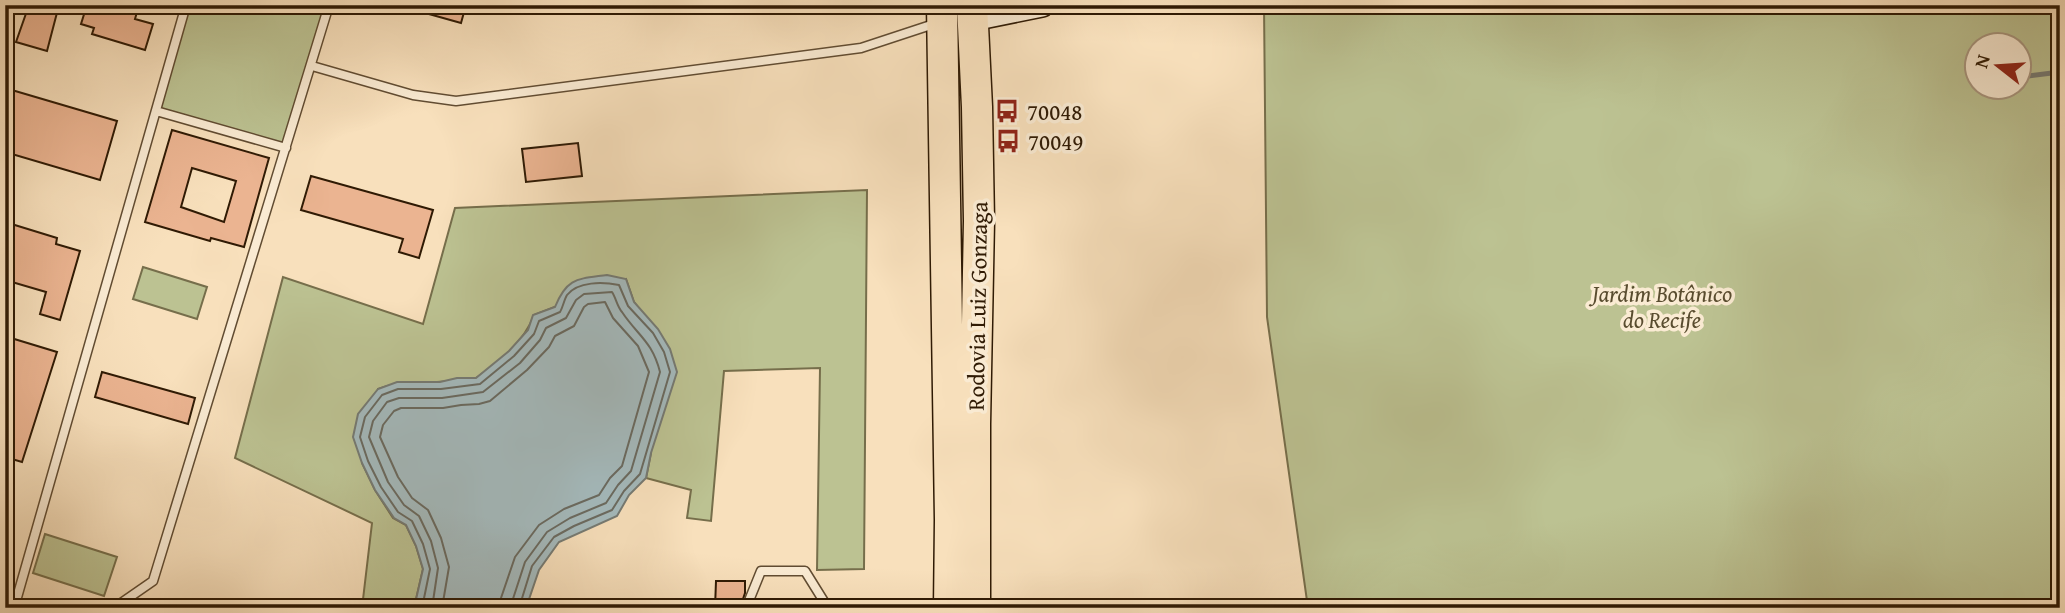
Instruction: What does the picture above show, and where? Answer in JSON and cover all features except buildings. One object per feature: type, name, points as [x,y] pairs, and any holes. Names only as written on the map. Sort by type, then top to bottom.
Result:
[{"type":"highway","name":"Rodovia Luiz Gonzaga","points":[[972,12],[979,221],[975,608]]},
{"type":"highway","name":"Rodovia Luiz Gonzaga","points":[[942,14],[949,608]]},
{"type":"main road","points":[[972,12],[1042,5]]},
{"type":"lane","points":[[14,608],[187,5]]},
{"type":"lane","points":[[115,608],[153,582],[329,5]]},
{"type":"lane","points":[[312,66],[413,95],[456,102],[861,48],[942,14]]},
{"type":"lane","points":[[156,111],[286,148]]},
{"type":"lane","points":[[939,578],[950,520]]},
{"type":"lane","points":[[746,608],[761,571],[805,571],[828,608]]},
{"type":"green space","points":[[186,5],[329,5],[286,148],[156,111]]},
{"type":"green space","name":"Jardim Botânico do Recife","points":[[1264,5],[2060,5],[2060,608],[1308,608],[1267,317]]},
{"type":"green space","points":[[867,190],[864,569],[817,570],[820,368],[724,371],[711,521],[687,518],[691,490],[646,478],[651,453],[643,314],[634,302],[626,279],[534,315],[517,343],[476,378],[400,384],[378,389],[362,463],[393,518],[406,525],[416,546],[423,569],[414,608],[362,608],[372,523],[235,458],[283,277],[423,324],[455,208]]},
{"type":"green space","points":[[143,267],[207,287],[197,319],[133,299]]},
{"type":"green space","points":[[45,534],[117,557],[104,596],[33,573]]},
{"type":"water","points":[[607,275],[626,279],[634,302],[658,329],[670,349],[677,372],[651,453],[646,478],[629,495],[617,516],[559,542],[539,570],[526,608],[414,608],[423,569],[406,525],[394,518],[375,490],[362,463],[353,437],[358,414],[378,389],[397,382],[440,382],[476,378],[509,351],[528,330],[533,315],[555,307],[569,285],[581,279]]},
{"type":"waterway","points":[[2034,75],[2060,72]]},
{"type":"place","name":"70048","points":[[1007,111]]},
{"type":"place","name":"70049","points":[[1008,141]]}]
